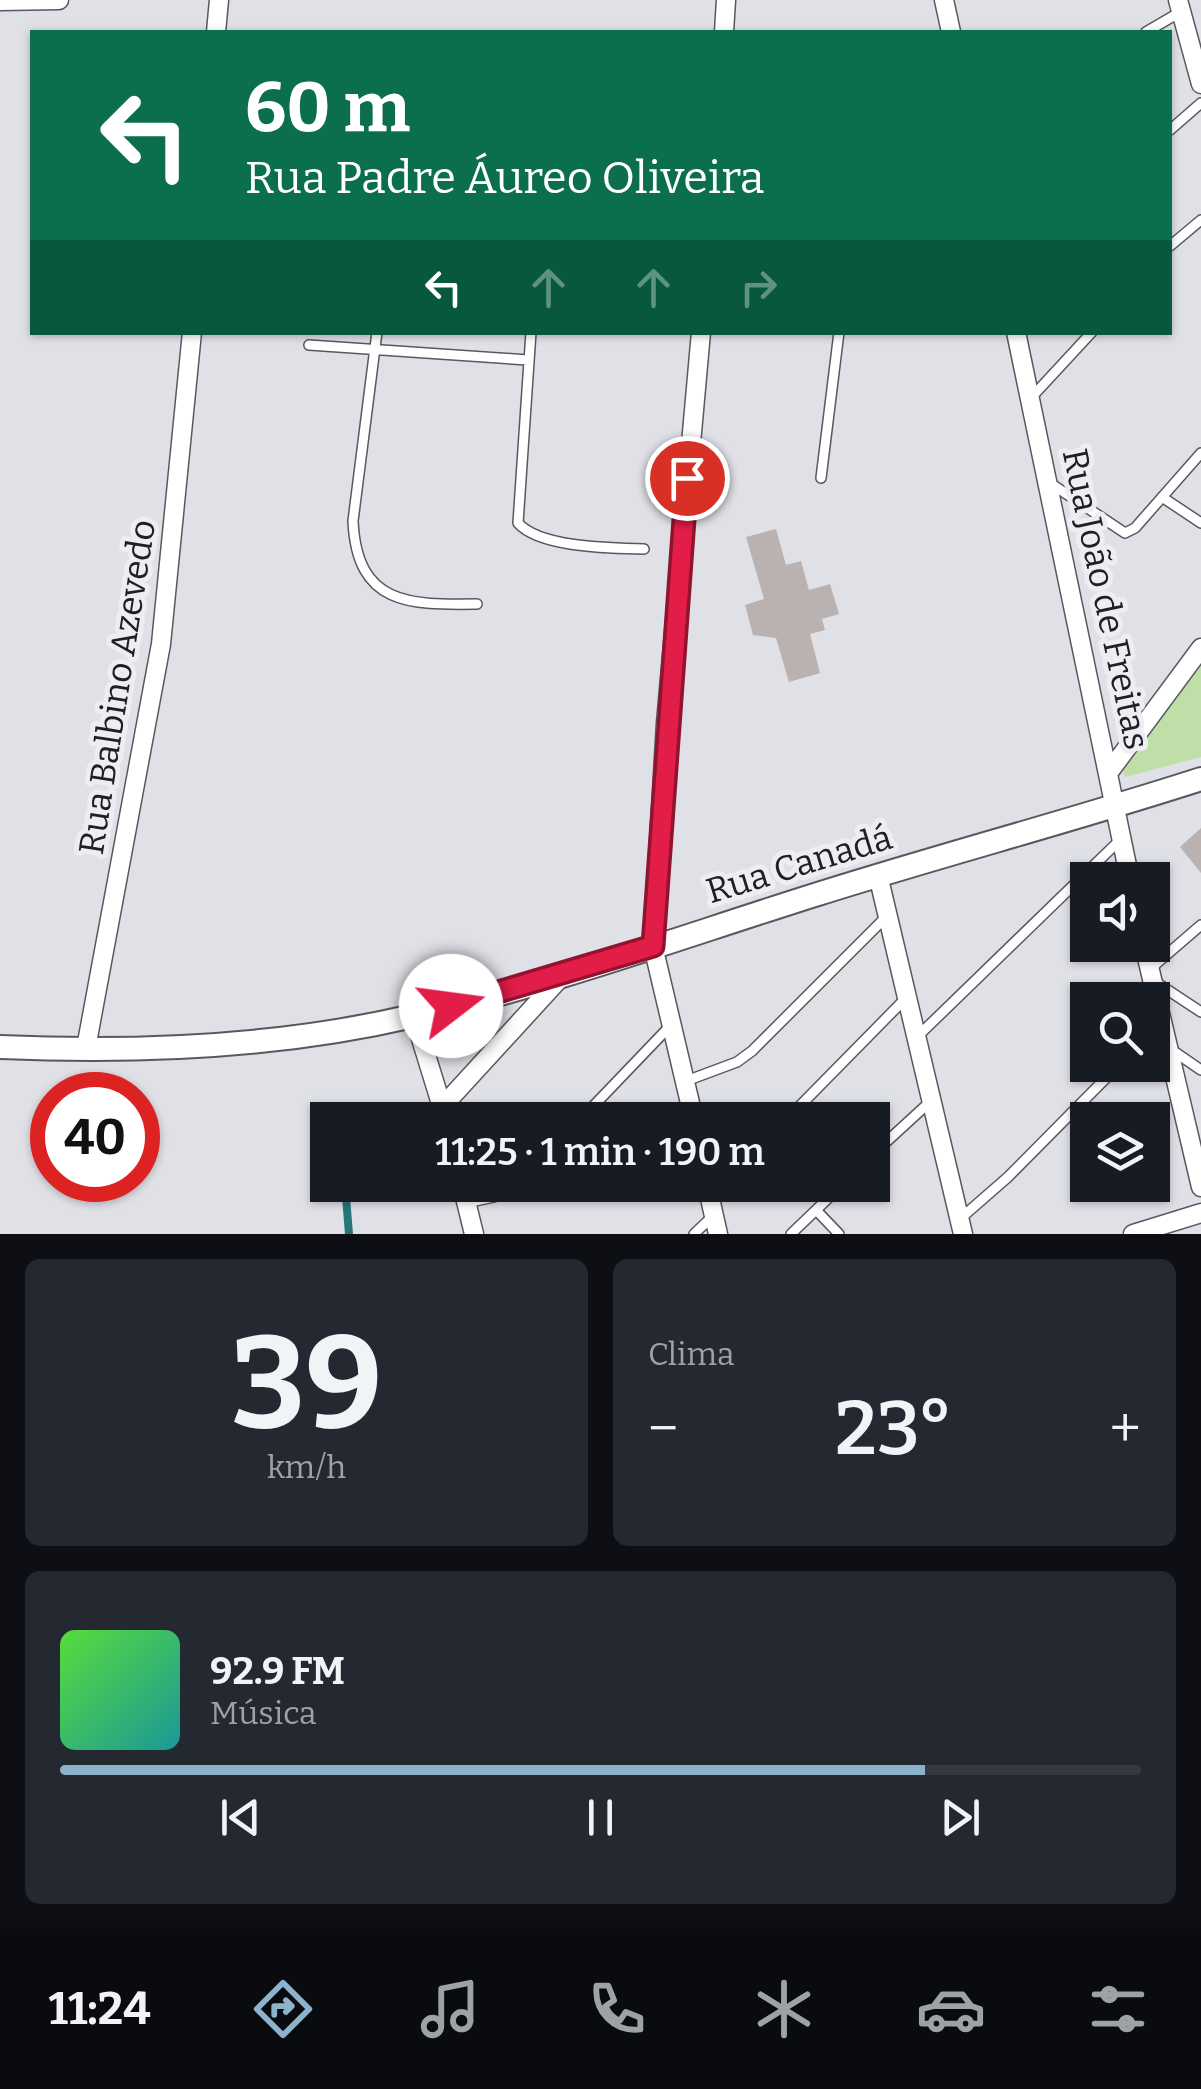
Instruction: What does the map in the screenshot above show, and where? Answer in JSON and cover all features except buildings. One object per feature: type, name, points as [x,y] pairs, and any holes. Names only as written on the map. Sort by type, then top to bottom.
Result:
[{"type":"street","points":[[0,0],[59,0]]},
{"type":"street","points":[[216,30],[219,0]]},
{"type":"street","points":[[724,30],[726,0]]},
{"type":"street","points":[[944,0],[951,30]]},
{"type":"street","points":[[1180,6],[1201,84]]},
{"type":"street","name":"Rua Balbino Azevedo","points":[[86,1048],[162,644],[192,335]]},
{"type":"street","points":[[690,1102],[653,946],[666,723],[701,335]]},
{"type":"street","name":"Rua João de Freitas","points":[[1017,335],[1110,772],[1126,862]]},
{"type":"street","points":[[1110,772],[1201,648]]},
{"type":"street","name":"Rua Canadá","points":[[0,1046],[86,1048],[252,1040],[414,1016],[563,975],[878,875],[1201,779]]},
{"type":"street","points":[[878,875],[961,1227]]},
{"type":"street","points":[[1148,962],[1152,982]]},
{"type":"street","points":[[454,1102],[563,975]]},
{"type":"street","points":[[414,1016],[440,1102]]},
{"type":"street","points":[[1170,1052],[1201,1187]]},
{"type":"street","points":[[466,1202],[474,1234]]},
{"type":"street","points":[[1133,1234],[1201,1213]]},
{"type":"lane","points":[[1149,30],[1180,6]]},
{"type":"lane","points":[[1172,128],[1201,102]]},
{"type":"lane","points":[[1172,244],[1201,220]]},
{"type":"lane","points":[[376,335],[354,522],[358,552],[376,585],[402,602],[477,604]]},
{"type":"lane","points":[[531,335],[518,524],[532,534],[571,543],[644,549]]},
{"type":"lane","points":[[821,478],[839,335]]},
{"type":"lane","points":[[1030,399],[1089,335]]},
{"type":"lane","points":[[309,344],[528,360]]},
{"type":"lane","points":[[1048,482],[1121,533],[1136,528],[1201,453]]},
{"type":"lane","points":[[1162,497],[1201,523]]},
{"type":"lane","points":[[918,1036],[1120,840]]},
{"type":"lane","points":[[686,1082],[738,1062],[752,1051],[889,914]]},
{"type":"lane","points":[[1201,926],[1151,974],[1201,1012]]},
{"type":"lane","points":[[804,1102],[908,996]]},
{"type":"lane","points":[[597,1102],[670,1024]]},
{"type":"lane","points":[[1170,1049],[1201,1070]]},
{"type":"lane","points":[[961,1227],[1102,1082]]},
{"type":"lane","points":[[890,1139],[932,1100]]},
{"type":"lane","points":[[792,1234],[824,1202]]},
{"type":"lane","points":[[816,1210],[839,1234]]},
{"type":"lane","points":[[694,1234],[716,1225]]},
{"type":"green space","points":[[1201,659],[1201,757],[1125,777],[1121,767]]},
{"type":"waterway","points":[[346,1202],[349,1234]]},
{"type":"route","points":[[451,1006],[653,946],[654,888],[687,478]]}]
